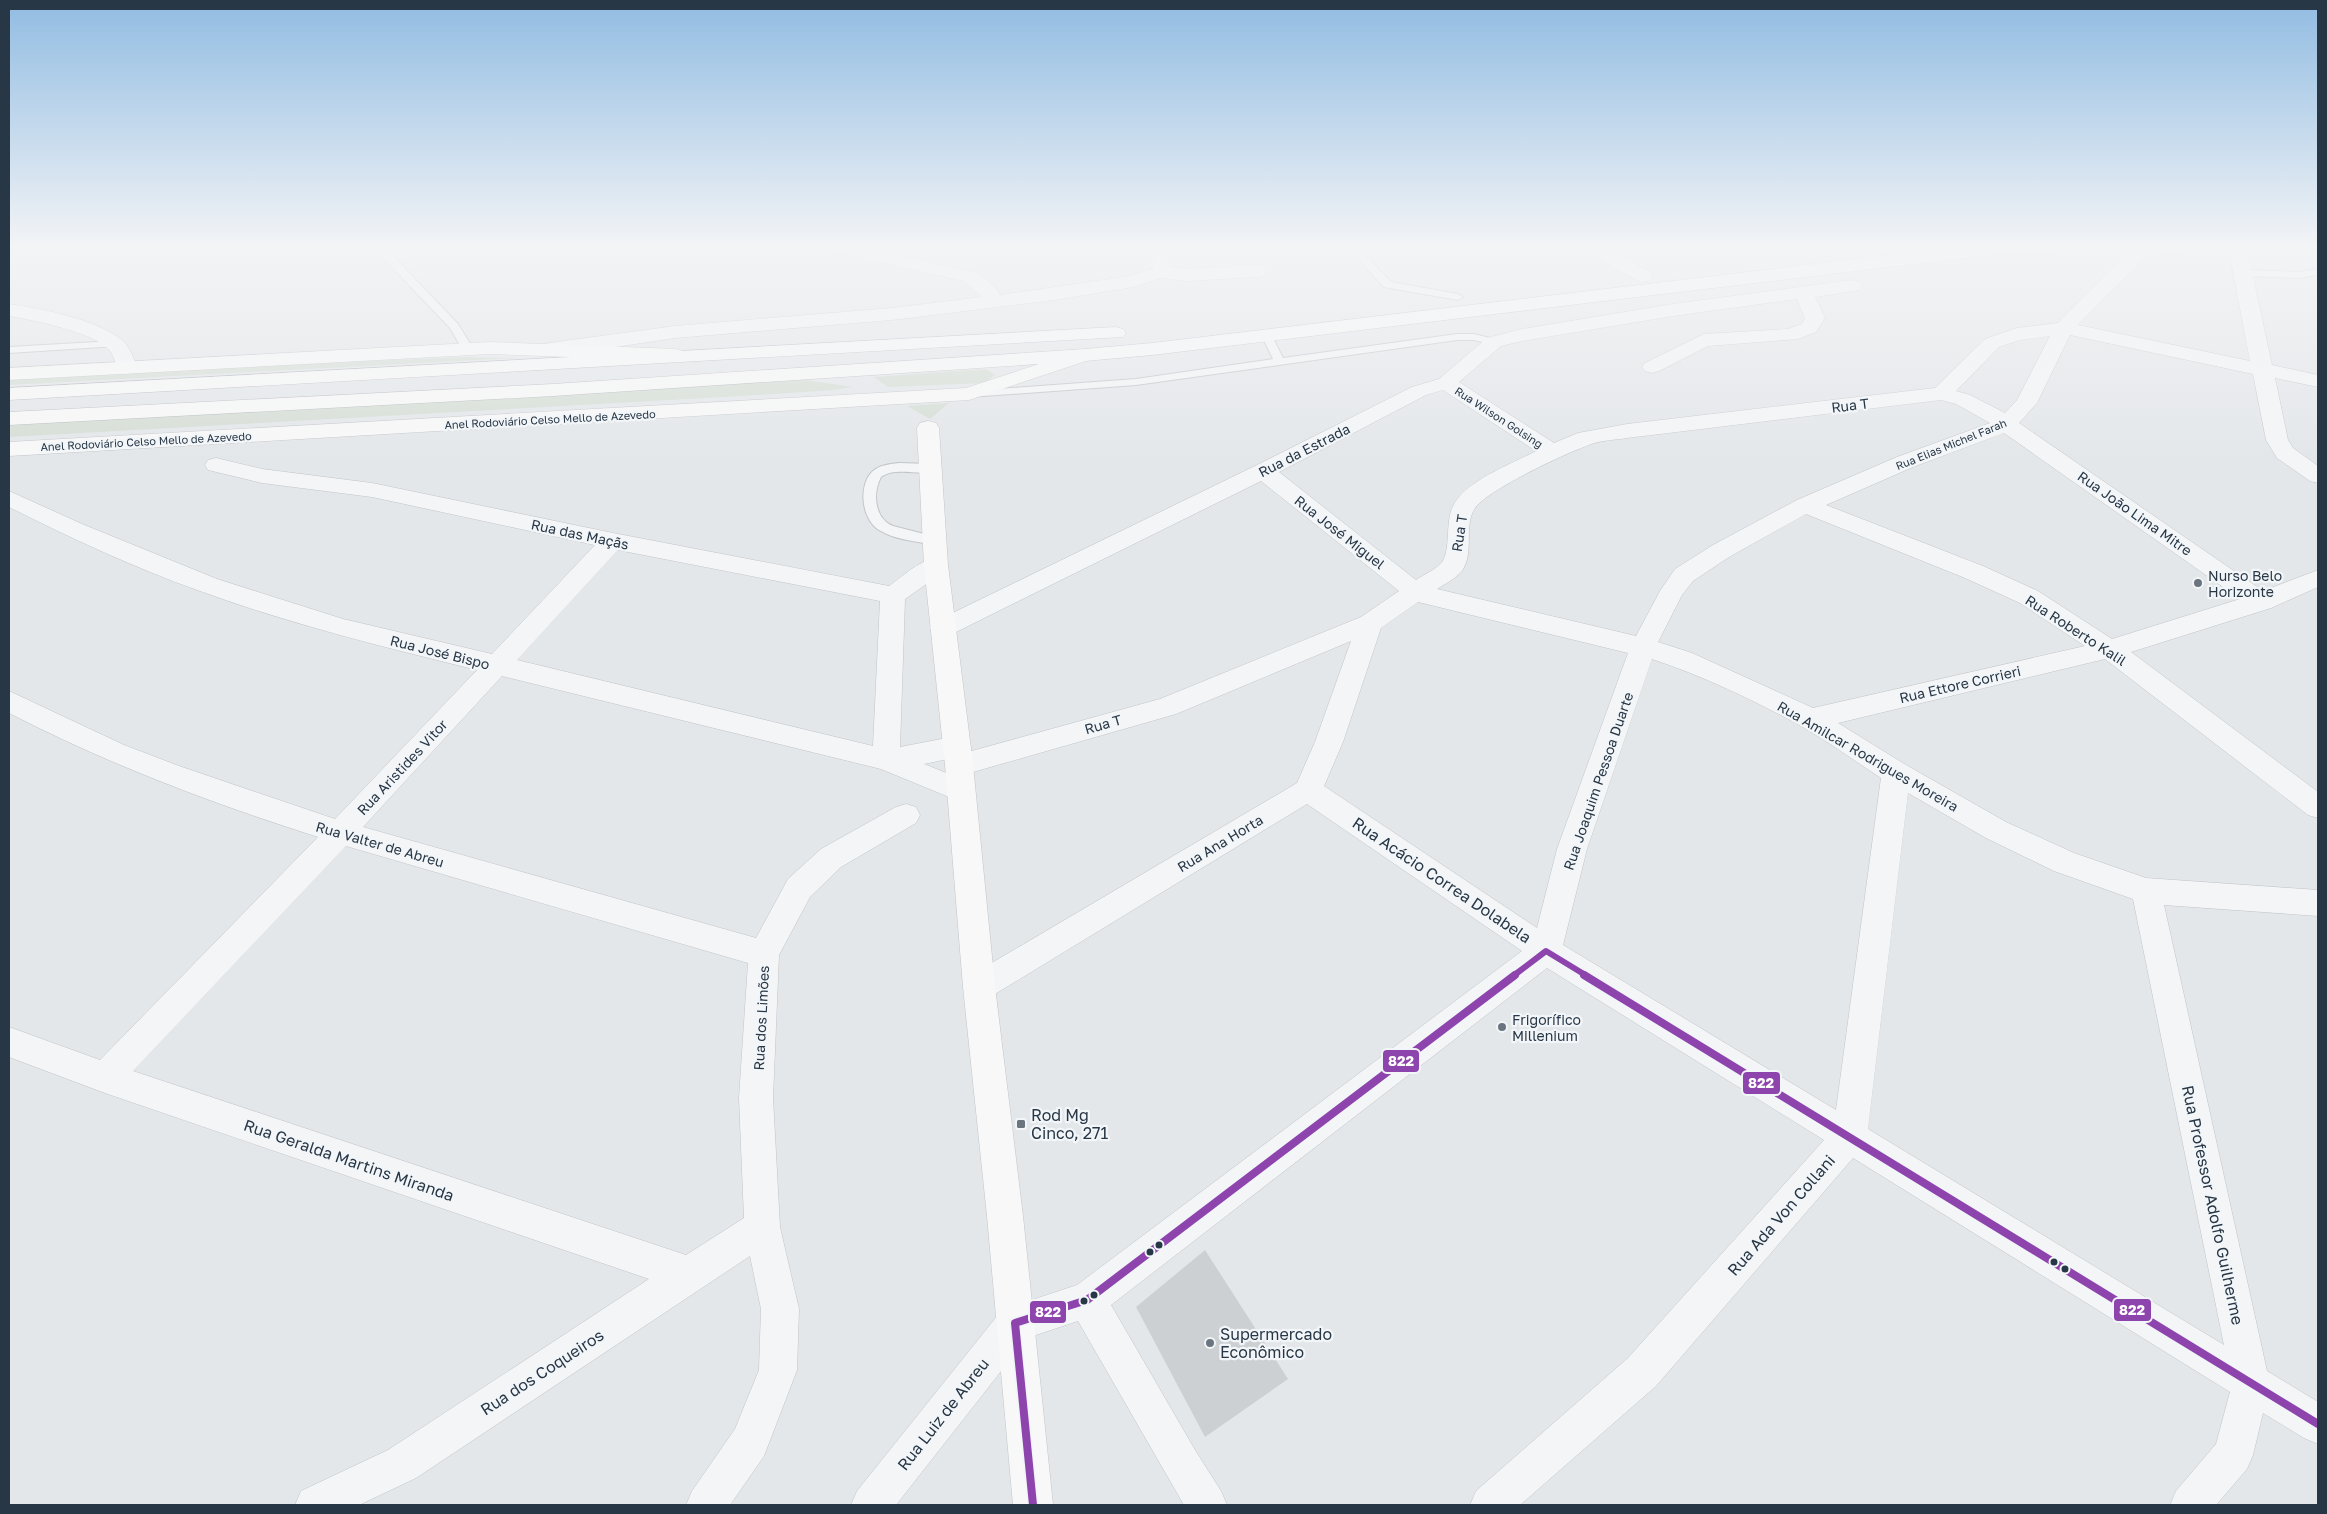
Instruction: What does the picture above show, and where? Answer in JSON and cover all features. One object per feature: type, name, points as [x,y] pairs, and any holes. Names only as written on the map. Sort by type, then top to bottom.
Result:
[{"type":"main road","points":[[9,394],[1140,331],[1284,316]]},
{"type":"main road","name":"Anel Rodoviário Celso Mello de Azevedo","points":[[9,419],[543,390],[1085,355],[1436,316]]},
{"type":"main road","points":[[9,374],[468,350],[547,349],[700,356]]},
{"type":"main road","name":"Anel Rodoviário Celso Mello de Azevedo","points":[[9,449],[879,401],[969,394],[1085,355]]},
{"type":"main road","points":[[928,428],[969,394]]},
{"type":"main road","points":[[879,401],[928,428]]},
{"type":"main road","points":[[928,428],[943,628],[959,768],[979,987],[1033,1505]]},
{"type":"street","points":[[32,316],[92,333],[114,344],[122,353],[127,368]]},
{"type":"street","points":[[547,349],[575,347],[684,331],[872,316]]},
{"type":"street","name":"Rua da Estrada","points":[[943,628],[1263,471],[1419,391],[1446,383],[1494,342],[1522,335],[1639,316]]},
{"type":"street","points":[[1679,316],[1704,340]]},
{"type":"street","points":[[1750,316],[1809,328]]},
{"type":"street","points":[[1652,367],[1704,340],[1791,335],[1809,328],[1815,318],[1814,316]]},
{"type":"street","name":"Rua Elias Michel Farah","points":[[1805,505],[1904,462],[2007,424],[2026,403],[2064,328],[2076,316]]},
{"type":"street","points":[[2251,316],[2277,440],[2286,453],[2318,476]]},
{"type":"street","points":[[1941,394],[1992,343],[2017,334],[2064,328],[2318,381]]},
{"type":"street","name":"Rua Wilson Golsing","points":[[1446,383],[1552,452]]},
{"type":"street","name":"Rua T","points":[[959,768],[1167,707],[1370,624],[1452,567],[1457,553],[1458,521],[1464,506],[1478,491],[1552,452],[1586,438],[1627,431],[1941,394],[1963,399],[2007,424]]},
{"type":"street","name":"Rua João Lima Mitre","points":[[2007,424],[2262,602]]},
{"type":"street","name":"Rua das Maçãs","points":[[216,465],[262,476],[372,490],[613,541],[892,595]]},
{"type":"street","name":"Rua José Miguel","points":[[1263,471],[1417,593]]},
{"type":"street","name":"Rua José Bispo","points":[[9,498],[74,530],[208,585],[341,627],[886,760],[959,768]]},
{"type":"street","name":"Rua Joaquim Pessoa Duarte","points":[[1546,951],[1572,849],[1643,647],[1672,591],[1684,575],[1721,551],[1805,505]]},
{"type":"street","name":"Rua Roberto Kalil","points":[[1805,505],[1974,572],[2028,597],[2109,650],[2318,807]]},
{"type":"street","name":"Rua Aristides Vitor","points":[[105,1077],[340,833],[613,541]]},
{"type":"street","points":[[886,760],[892,595],[936,553]]},
{"type":"street","name":"Rua Ettore Corrieri","points":[[1810,719],[2109,650],[2262,602],[2318,578]]},
{"type":"street","name":"Rua Amilcar Rodrigues Moreira","points":[[1417,593],[1643,647],[1683,660],[1726,678],[1810,719],[1896,773],[1996,830],[2064,862],[2146,891],[2318,903]]},
{"type":"street","points":[[1308,790],[1329,742],[1370,624]]},
{"type":"street","name":"Rua Valter de Abreu","points":[[9,701],[64,730],[185,782],[340,833],[764,954]]},
{"type":"street","name":"Rua José Bispo","points":[[886,760],[959,768]]},
{"type":"street","points":[[1850,1136],[1896,773]]},
{"type":"street","name":"Rua Acácio Correa Dolabela","points":[[1308,790],[1546,951],[2318,1424]]},
{"type":"street","name":"Rua Ana Horta","points":[[979,987],[1308,790]]},
{"type":"street","name":"Rua dos Limões","points":[[706,1505],[750,1442],[778,1370],[780,1309],[762,1227],[756,1098],[764,954],[799,888],[830,858],[906,815]]},
{"type":"street","name":"Rua Professor Adolfo Guilherme","points":[[2146,891],[2251,1384],[2232,1455],[2190,1505]]},
{"type":"street","points":[[1015,1323],[1087,1300],[1546,951]]},
{"type":"street","name":"Rua Geralda Martins Miranda","points":[[9,1042],[105,1077],[690,1275]]},
{"type":"street","name":"Rua Ada Von Collani","points":[[1490,1505],[1642,1372],[1850,1136]]},
{"type":"street","name":"Rua dos Coqueiros","points":[[315,1505],[402,1464],[762,1227]]},
{"type":"street","points":[[1087,1300],[1181,1464],[1207,1505]]},
{"type":"street","name":"Rua Luiz de Abreu","points":[[870,1505],[1015,1323]]},
{"type":"lane","points":[[444,316],[454,326],[468,350]]},
{"type":"lane","points":[[1267,336],[1280,363]]},
{"type":"lane","points":[[969,394],[1136,382],[1457,337],[1474,337],[1494,342]]},
{"type":"lane","points":[[9,350],[114,344]]},
{"type":"lane","points":[[931,468],[888,468],[879,471],[874,477],[869,504],[874,519],[883,526],[936,553]]},
{"type":"shaded area","points":[[464,357],[516,358],[9,385],[9,377]]},
{"type":"shaded area","points":[[986,369],[995,375],[984,383],[888,387],[874,377]]},
{"type":"shaded area","points":[[805,380],[853,387],[741,396],[9,437],[9,424]]},
{"type":"shaded area","points":[[949,403],[930,419],[907,406]]},
{"type":"building","name":"Supermercado Econômico","points":[[1205,1250],[1288,1379],[1205,1437],[1136,1307]]},
{"type":"transit line","name":"822","points":[[1033,1505],[1015,1323],[1087,1300],[1546,951],[2318,1424]]},
{"type":"place","name":"Nurso Belo Horizonte","points":[[2198,583]]},
{"type":"place","name":"Frigorífico Millenium","points":[[1502,1027]]},
{"type":"place","name":"Rod Mg Cinco, 271","points":[[1021,1124]]},
{"type":"place","name":"Supermercado Econômico","points":[[1210,1343]]}]
